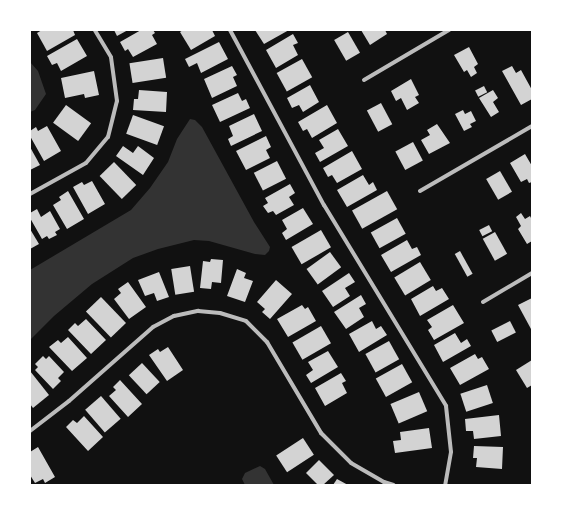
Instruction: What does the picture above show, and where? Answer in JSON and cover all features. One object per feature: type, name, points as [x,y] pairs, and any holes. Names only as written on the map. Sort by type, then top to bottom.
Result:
[{"type":"street","points":[[30,194],[86,163],[108,138],[117,101],[110,57],[95,30]]},
{"type":"street","points":[[230,30],[324,204],[446,406],[451,452],[445,485]]},
{"type":"street","points":[[364,80],[449,30]]},
{"type":"street","points":[[420,191],[532,126]]},
{"type":"street","points":[[483,302],[532,273]]},
{"type":"street","points":[[30,430],[69,401],[152,327],[174,316],[198,311],[220,313],[246,321],[267,342],[321,433],[351,463],[384,482],[394,485]]},
{"type":"shaded area","points":[[30,62],[38,71],[46,94],[35,110],[30,112]]},
{"type":"shaded area","points":[[190,119],[195,120],[202,127],[254,222],[270,247],[269,251],[265,255],[255,254],[209,241],[194,240],[158,249],[133,258],[92,284],[54,316],[30,340],[30,270],[131,210],[150,188],[168,162],[177,139]]},
{"type":"shaded area","points":[[260,466],[265,469],[274,485],[245,485],[242,479],[245,473]]},
{"type":"building","points":[[42,30],[73,30],[75,35],[47,51],[37,33]]},
{"type":"building","points":[[114,30],[128,30],[117,36]]},
{"type":"building","points":[[141,30],[153,30],[155,33],[152,35],[157,44],[133,57],[128,49],[125,51],[120,42]]},
{"type":"building","points":[[183,30],[212,30],[215,36],[191,50],[180,32]]},
{"type":"building","points":[[255,30],[289,30],[264,44]]},
{"type":"building","points":[[361,30],[385,30],[387,34],[370,45]]},
{"type":"building","points":[[348,32],[360,53],[346,61],[334,40]]},
{"type":"building","points":[[293,34],[298,43],[293,45],[298,55],[276,68],[266,50]]},
{"type":"building","points":[[77,39],[87,56],[61,71],[57,63],[52,65],[47,56]]},
{"type":"building","points":[[219,42],[228,59],[201,73],[197,63],[189,67],[185,59]]},
{"type":"building","points":[[469,47],[478,64],[474,67],[477,73],[471,77],[467,70],[464,72],[454,55]]},
{"type":"building","points":[[163,58],[166,78],[133,83],[129,63]]},
{"type":"building","points":[[302,59],[312,77],[287,91],[277,73]]},
{"type":"building","points":[[232,66],[237,75],[233,77],[237,86],[212,98],[204,79]]},
{"type":"building","points":[[512,66],[516,73],[521,70],[532,90],[532,99],[521,105],[502,71]]},
{"type":"building","points":[[94,71],[99,95],[85,98],[84,94],[65,98],[61,78]]},
{"type":"building","points":[[411,79],[419,95],[415,97],[419,103],[407,110],[401,98],[396,101],[391,91]]},
{"type":"building","points":[[310,85],[319,102],[303,112],[299,105],[292,108],[287,98]]},
{"type":"building","points":[[484,86],[487,92],[478,97],[475,91]]},
{"type":"building","points":[[139,90],[167,92],[166,112],[133,110],[134,99],[138,99]]},
{"type":"building","points":[[493,90],[498,98],[493,102],[499,112],[491,117],[479,98]]},
{"type":"building","points":[[238,93],[242,101],[246,99],[250,108],[220,122],[212,105]]},
{"type":"building","points":[[381,103],[392,124],[378,132],[367,111]]},
{"type":"building","points":[[66,105],[91,123],[78,141],[53,123]]},
{"type":"building","points":[[327,105],[337,123],[312,138],[307,129],[303,131],[298,122]]},
{"type":"building","points":[[463,110],[465,114],[471,111],[476,121],[470,124],[472,127],[464,131],[455,114]]},
{"type":"building","points":[[254,114],[262,131],[231,146],[228,139],[233,136],[229,126]]},
{"type":"building","points":[[133,115],[164,126],[157,145],[126,134]]},
{"type":"building","points":[[437,124],[450,143],[429,154],[421,140],[430,135],[427,130]]},
{"type":"building","points":[[47,126],[61,151],[44,161],[30,136],[30,131],[36,127],[38,131]]},
{"type":"building","points":[[338,129],[348,146],[320,162],[315,153],[324,148],[319,140]]},
{"type":"building","points":[[266,136],[271,147],[266,150],[270,158],[246,170],[236,151]]},
{"type":"building","points":[[413,142],[423,161],[405,170],[395,151]]},
{"type":"building","points":[[123,146],[133,153],[138,146],[154,158],[143,175],[116,156]]},
{"type":"building","points":[[30,147],[40,165],[30,170]]},
{"type":"building","points":[[352,151],[362,169],[337,183],[332,175],[328,177],[323,168]]},
{"type":"building","points":[[525,154],[532,166],[532,182],[529,183],[527,179],[521,182],[510,163]]},
{"type":"building","points":[[277,161],[286,179],[263,191],[254,173]]},
{"type":"building","points":[[114,162],[136,185],[122,199],[100,176]]},
{"type":"building","points":[[500,171],[512,192],[498,200],[486,179]]},
{"type":"building","points":[[363,175],[369,185],[373,182],[377,190],[347,207],[337,190]]},
{"type":"building","points":[[92,181],[105,204],[88,214],[73,187],[82,182],[84,185]]},
{"type":"building","points":[[290,184],[295,193],[289,197],[294,205],[276,215],[273,211],[268,213],[263,206],[268,203],[265,198]]},
{"type":"building","points":[[68,191],[84,219],[67,229],[53,205],[61,200],[59,197]]},
{"type":"building","points":[[387,191],[397,209],[362,229],[352,210]]},
{"type":"building","points":[[303,208],[313,224],[286,240],[282,233],[287,229],[282,220]]},
{"type":"building","points":[[37,209],[41,217],[50,211],[60,229],[55,232],[57,235],[49,239],[47,236],[42,239],[30,218],[30,213]]},
{"type":"building","points":[[521,213],[525,219],[530,216],[532,220],[532,241],[527,244],[518,229],[521,226],[516,217]]},
{"type":"building","points":[[397,218],[406,234],[379,248],[371,233]]},
{"type":"building","points":[[489,225],[492,231],[482,236],[479,230]]},
{"type":"building","points":[[30,229],[39,244],[30,249]]},
{"type":"building","points":[[321,230],[331,247],[302,264],[292,247]]},
{"type":"building","points":[[495,232],[507,254],[495,261],[483,239]]},
{"type":"building","points":[[407,240],[412,249],[417,247],[421,255],[391,272],[381,255]]},
{"type":"building","points":[[460,251],[473,274],[467,277],[455,254]]},
{"type":"building","points":[[330,252],[341,267],[318,284],[307,269]]},
{"type":"building","points":[[211,259],[223,260],[221,283],[212,282],[211,289],[200,288],[203,261],[210,262]]},
{"type":"building","points":[[420,262],[431,280],[405,295],[394,277]]},
{"type":"building","points":[[190,266],[194,292],[175,295],[171,269]]},
{"type":"building","points":[[237,269],[246,273],[244,278],[253,281],[245,302],[227,296]]},
{"type":"building","points":[[159,272],[169,297],[157,301],[154,293],[145,296],[138,280]]},
{"type":"building","points":[[349,273],[355,282],[345,288],[350,296],[333,307],[322,291]]},
{"type":"building","points":[[276,280],[292,294],[270,319],[262,312],[265,309],[257,302]]},
{"type":"building","points":[[128,282],[146,307],[129,319],[114,299],[121,293],[118,289]]},
{"type":"building","points":[[433,286],[436,291],[442,288],[449,299],[420,316],[411,299]]},
{"type":"building","points":[[361,295],[366,304],[359,308],[364,317],[346,329],[334,312]]},
{"type":"building","points":[[101,297],[126,323],[111,337],[86,312]]},
{"type":"building","points":[[532,298],[532,329],[531,329],[518,305]]},
{"type":"building","points":[[302,305],[305,309],[308,307],[316,321],[288,337],[277,319]]},
{"type":"building","points":[[453,305],[464,323],[434,340],[428,330],[432,327],[427,320]]},
{"type":"building","points":[[86,319],[106,340],[91,354],[68,330],[75,323],[78,326]]},
{"type":"building","points":[[372,321],[376,329],[381,326],[387,335],[359,352],[349,334]]},
{"type":"building","points":[[510,321],[516,333],[497,342],[491,331]]},
{"type":"building","points":[[321,326],[331,343],[302,360],[292,342]]},
{"type":"building","points":[[455,333],[461,343],[467,339],[471,346],[443,362],[434,345]]},
{"type":"building","points":[[68,337],[87,358],[72,371],[49,347],[58,340],[61,343]]},
{"type":"building","points":[[389,341],[399,359],[376,372],[365,354]]},
{"type":"building","points":[[168,347],[183,370],[167,381],[149,355],[158,349],[160,352]]},
{"type":"building","points":[[328,351],[338,367],[311,383],[306,375],[313,370],[308,362]]},
{"type":"building","points":[[475,354],[478,359],[482,357],[489,369],[460,385],[450,368]]},
{"type":"building","points":[[43,356],[46,359],[49,356],[64,372],[58,378],[61,381],[53,389],[35,370],[38,367],[35,364]]},
{"type":"building","points":[[532,360],[532,385],[527,388],[516,370]]},
{"type":"building","points":[[142,363],[160,382],[147,394],[129,375]]},
{"type":"building","points":[[402,364],[412,382],[386,397],[376,379]]},
{"type":"building","points":[[30,371],[49,395],[33,408],[30,404]]},
{"type":"building","points":[[341,373],[346,381],[342,383],[347,393],[325,406],[315,388]]},
{"type":"building","points":[[120,380],[142,404],[128,417],[109,396],[116,390],[113,387]]},
{"type":"building","points":[[487,385],[493,403],[466,412],[460,394]]},
{"type":"building","points":[[419,392],[427,411],[399,423],[390,404]]},
{"type":"building","points":[[101,396],[121,419],[105,432],[85,410]]},
{"type":"building","points":[[499,415],[501,436],[474,439],[473,431],[466,431],[465,419]]},
{"type":"building","points":[[84,416],[103,437],[88,451],[66,427],[73,420],[77,423]]},
{"type":"building","points":[[429,428],[432,448],[395,453],[393,441],[401,440],[400,432]]},
{"type":"building","points":[[303,438],[314,455],[287,472],[276,455]]},
{"type":"building","points":[[474,446],[503,447],[502,469],[476,467],[477,458],[473,458]]},
{"type":"building","points":[[38,447],[55,477],[45,483],[43,479],[35,483],[30,475],[30,452]]},
{"type":"building","points":[[319,460],[334,475],[323,485],[318,485],[306,473]]},
{"type":"building","points":[[337,479],[348,485],[333,485]]}]
